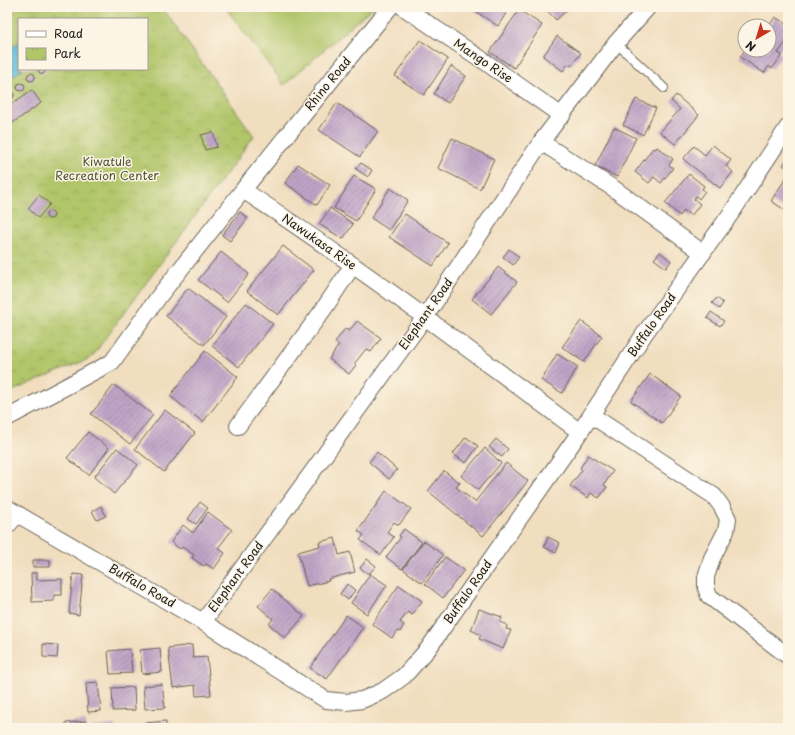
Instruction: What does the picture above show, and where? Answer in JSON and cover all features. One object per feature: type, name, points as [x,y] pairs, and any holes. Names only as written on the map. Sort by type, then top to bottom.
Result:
[{"type":"street","name":"Rhino Road","points":[[243,190],[390,7]]},
{"type":"street","name":"Mango Rise","points":[[403,7],[484,61],[562,116]]},
{"type":"street","name":"Elephant Road","points":[[203,622],[425,317],[541,142],[616,43],[648,7]]},
{"type":"street","name":"Buffalo Road","points":[[13,511],[203,622],[326,700],[346,702],[362,700],[383,691],[404,676],[428,649],[580,432],[645,333],[732,212],[788,127]]},
{"type":"street","points":[[541,142],[613,188],[703,253]]},
{"type":"street","points":[[7,418],[112,362],[169,283],[243,190]]},
{"type":"street","name":"Nawukasa Rise","points":[[243,190],[353,265],[580,432]]},
{"type":"street","points":[[238,426],[323,310],[353,265]]},
{"type":"street","points":[[591,415],[714,496],[728,519],[726,531],[712,558],[706,577],[706,588],[709,596],[724,609],[788,656]]},
{"type":"street","points":[[7,526],[13,511]]},
{"type":"lane","points":[[616,43],[664,88]]},
{"type":"green space","name":"Kiwatule Recreation Center","points":[[7,7],[162,7],[254,136],[91,358],[7,393]]},
{"type":"green space","points":[[225,7],[373,7],[284,85]]},
{"type":"water","points":[[18,43],[18,70],[22,70],[7,80],[7,51]]},
{"type":"building","points":[[120,7],[129,7],[123,11]]},
{"type":"building","points":[[469,7],[510,7],[498,26]]},
{"type":"building","points":[[544,7],[570,7],[556,20]]},
{"type":"building","points":[[519,10],[542,25],[514,68],[490,52]]},
{"type":"building","points":[[777,18],[788,25],[788,39],[778,53],[782,55],[772,69],[769,66],[764,73],[742,58],[777,58]]},
{"type":"building","points":[[557,36],[581,53],[571,66],[568,64],[563,71],[543,56]]},
{"type":"building","points":[[420,40],[448,59],[424,95],[395,76]]},
{"type":"building","points":[[451,66],[466,76],[448,103],[434,94]]},
{"type":"building","points":[[38,70],[46,70],[43,74]]},
{"type":"building","points":[[31,73],[34,74],[34,80],[31,81],[28,80],[27,77],[28,74]]},
{"type":"building","points":[[21,83],[24,84],[24,90],[21,91],[18,90],[17,87],[18,84]]},
{"type":"building","points":[[32,90],[41,103],[7,127],[7,107]]},
{"type":"building","points":[[10,91],[13,92],[13,98],[10,99],[7,98],[6,95],[7,92]]},
{"type":"building","points":[[676,95],[699,115],[675,144],[660,132],[680,109],[671,101]]},
{"type":"building","points":[[636,99],[656,108],[643,135],[623,125]]},
{"type":"building","points":[[337,103],[378,131],[360,157],[319,130]]},
{"type":"building","points":[[614,127],[636,138],[617,177],[595,166]]},
{"type":"building","points":[[213,132],[217,147],[205,150],[201,135]]},
{"type":"building","points":[[452,138],[494,159],[480,189],[438,168]]},
{"type":"building","points":[[713,145],[731,160],[726,166],[733,172],[720,188],[683,159],[694,146],[705,155]]},
{"type":"building","points":[[657,147],[673,159],[669,165],[673,168],[661,183],[654,177],[649,183],[635,172],[653,148],[655,150]]},
{"type":"building","points":[[788,157],[788,169],[783,165]]},
{"type":"building","points":[[361,163],[372,170],[368,177],[356,169]]},
{"type":"building","points":[[298,164],[330,185],[317,205],[285,183]]},
{"type":"building","points":[[689,174],[704,186],[702,189],[705,191],[699,199],[696,196],[694,199],[700,204],[691,216],[684,210],[680,216],[665,203]]},
{"type":"building","points":[[788,175],[788,212],[771,201]]},
{"type":"building","points":[[354,176],[376,189],[356,221],[334,208]]},
{"type":"building","points":[[390,188],[408,200],[389,230],[371,218]]},
{"type":"building","points":[[39,195],[50,204],[38,218],[28,208]]},
{"type":"building","points":[[330,208],[353,224],[343,239],[319,224]]},
{"type":"building","points":[[48,211],[52,211],[54,215],[52,219],[48,219],[46,217],[46,213]]},
{"type":"building","points":[[240,212],[248,218],[230,241],[222,235]]},
{"type":"building","points":[[405,214],[448,243],[433,266],[389,237]]},
{"type":"building","points":[[283,246],[314,270],[278,315],[247,291]]},
{"type":"building","points":[[509,249],[519,257],[513,265],[503,257]]},
{"type":"building","points":[[221,252],[249,274],[227,302],[198,280]]},
{"type":"building","points":[[660,252],[671,261],[666,268],[654,259]]},
{"type":"building","points":[[498,267],[517,282],[491,314],[472,299]]},
{"type":"building","points":[[188,288],[226,317],[204,345],[166,316]]},
{"type":"building","points":[[717,298],[723,303],[719,309],[712,303]]},
{"type":"building","points":[[246,303],[273,324],[239,367],[212,346]]},
{"type":"building","points":[[711,312],[724,321],[720,326],[707,318]]},
{"type":"building","points":[[357,321],[381,338],[371,352],[366,349],[354,364],[356,365],[349,374],[329,359],[339,345],[335,342],[345,329],[349,331]]},
{"type":"building","points":[[581,321],[602,336],[584,362],[562,347]]},
{"type":"building","points":[[205,351],[238,377],[203,422],[170,396]]},
{"type":"building","points":[[557,354],[578,367],[562,393],[541,380]]},
{"type":"building","points":[[650,374],[681,396],[662,423],[631,401]]},
{"type":"building","points":[[114,385],[153,415],[130,444],[91,414]]},
{"type":"building","points":[[165,410],[195,433],[164,472],[135,449]]},
{"type":"building","points":[[88,432],[109,448],[89,475],[67,458]]},
{"type":"building","points":[[466,437],[478,446],[466,463],[453,454]]},
{"type":"building","points":[[496,439],[508,449],[502,457],[489,447]]},
{"type":"building","points":[[117,448],[138,465],[114,494],[94,477]]},
{"type":"building","points":[[485,448],[501,463],[478,490],[461,476]]},
{"type":"building","points":[[377,452],[397,470],[389,479],[369,462]]},
{"type":"building","points":[[588,455],[613,471],[604,485],[607,487],[599,498],[591,493],[588,498],[570,486],[582,470],[580,468]]},
{"type":"building","points":[[506,463],[528,481],[483,536],[428,491],[444,471],[460,483],[456,487],[475,502]]},
{"type":"building","points":[[386,491],[411,509],[399,525],[394,522],[387,532],[394,537],[381,555],[360,540],[364,535],[358,531]]},
{"type":"building","points":[[200,502],[208,508],[196,524],[188,519]]},
{"type":"building","points":[[101,506],[106,516],[97,520],[92,511]]},
{"type":"building","points":[[208,512],[232,530],[218,548],[225,553],[214,569],[206,564],[204,566],[192,558],[194,555],[182,547],[180,549],[171,542],[183,525],[193,533]]},
{"type":"building","points":[[404,529],[422,542],[402,569],[386,557],[401,537],[399,536]]},
{"type":"building","points":[[548,537],[560,543],[556,553],[544,547]]},
{"type":"building","points":[[335,538],[339,555],[350,552],[355,572],[328,579],[329,581],[307,586],[298,552],[320,546],[319,542]]},
{"type":"building","points":[[424,541],[443,555],[422,583],[403,569]]},
{"type":"building","points":[[445,557],[464,570],[443,598],[425,584]]},
{"type":"building","points":[[367,559],[376,566],[369,574],[360,568]]},
{"type":"building","points":[[33,560],[50,560],[50,567],[33,567]]},
{"type":"building","points":[[31,573],[37,573],[37,580],[62,579],[62,595],[54,595],[54,601],[32,602]]},
{"type":"building","points":[[73,574],[83,575],[79,615],[69,613]]},
{"type":"building","points":[[370,574],[387,585],[367,614],[351,603]]},
{"type":"building","points":[[347,584],[355,590],[348,600],[340,594]]},
{"type":"building","points":[[399,585],[422,601],[412,615],[408,612],[400,622],[404,625],[400,632],[398,631],[392,638],[372,624]]},
{"type":"building","points":[[272,589],[304,616],[285,638],[269,624],[273,619],[258,606]]},
{"type":"building","points":[[479,609],[502,617],[500,622],[507,625],[506,629],[511,630],[503,649],[479,639],[481,635],[471,630]]},
{"type":"building","points":[[346,615],[363,627],[327,679],[310,668]]},
{"type":"building","points":[[43,644],[58,645],[57,658],[43,657]]},
{"type":"building","points":[[192,645],[193,658],[207,657],[211,695],[196,696],[195,685],[173,688],[168,648]]},
{"type":"building","points":[[160,648],[162,672],[142,674],[140,650]]},
{"type":"building","points":[[130,649],[132,673],[110,674],[108,651]]},
{"type":"building","points":[[98,682],[101,711],[88,712],[86,683]]},
{"type":"building","points":[[162,684],[165,708],[145,709],[143,686]]},
{"type":"building","points":[[134,687],[135,710],[113,711],[112,688]]},
{"type":"building","points":[[86,721],[86,728],[66,728],[66,723]]},
{"type":"building","points":[[166,721],[166,728],[146,728],[145,723]]},
{"type":"building","points":[[115,725],[115,728],[92,728],[92,727]]}]
